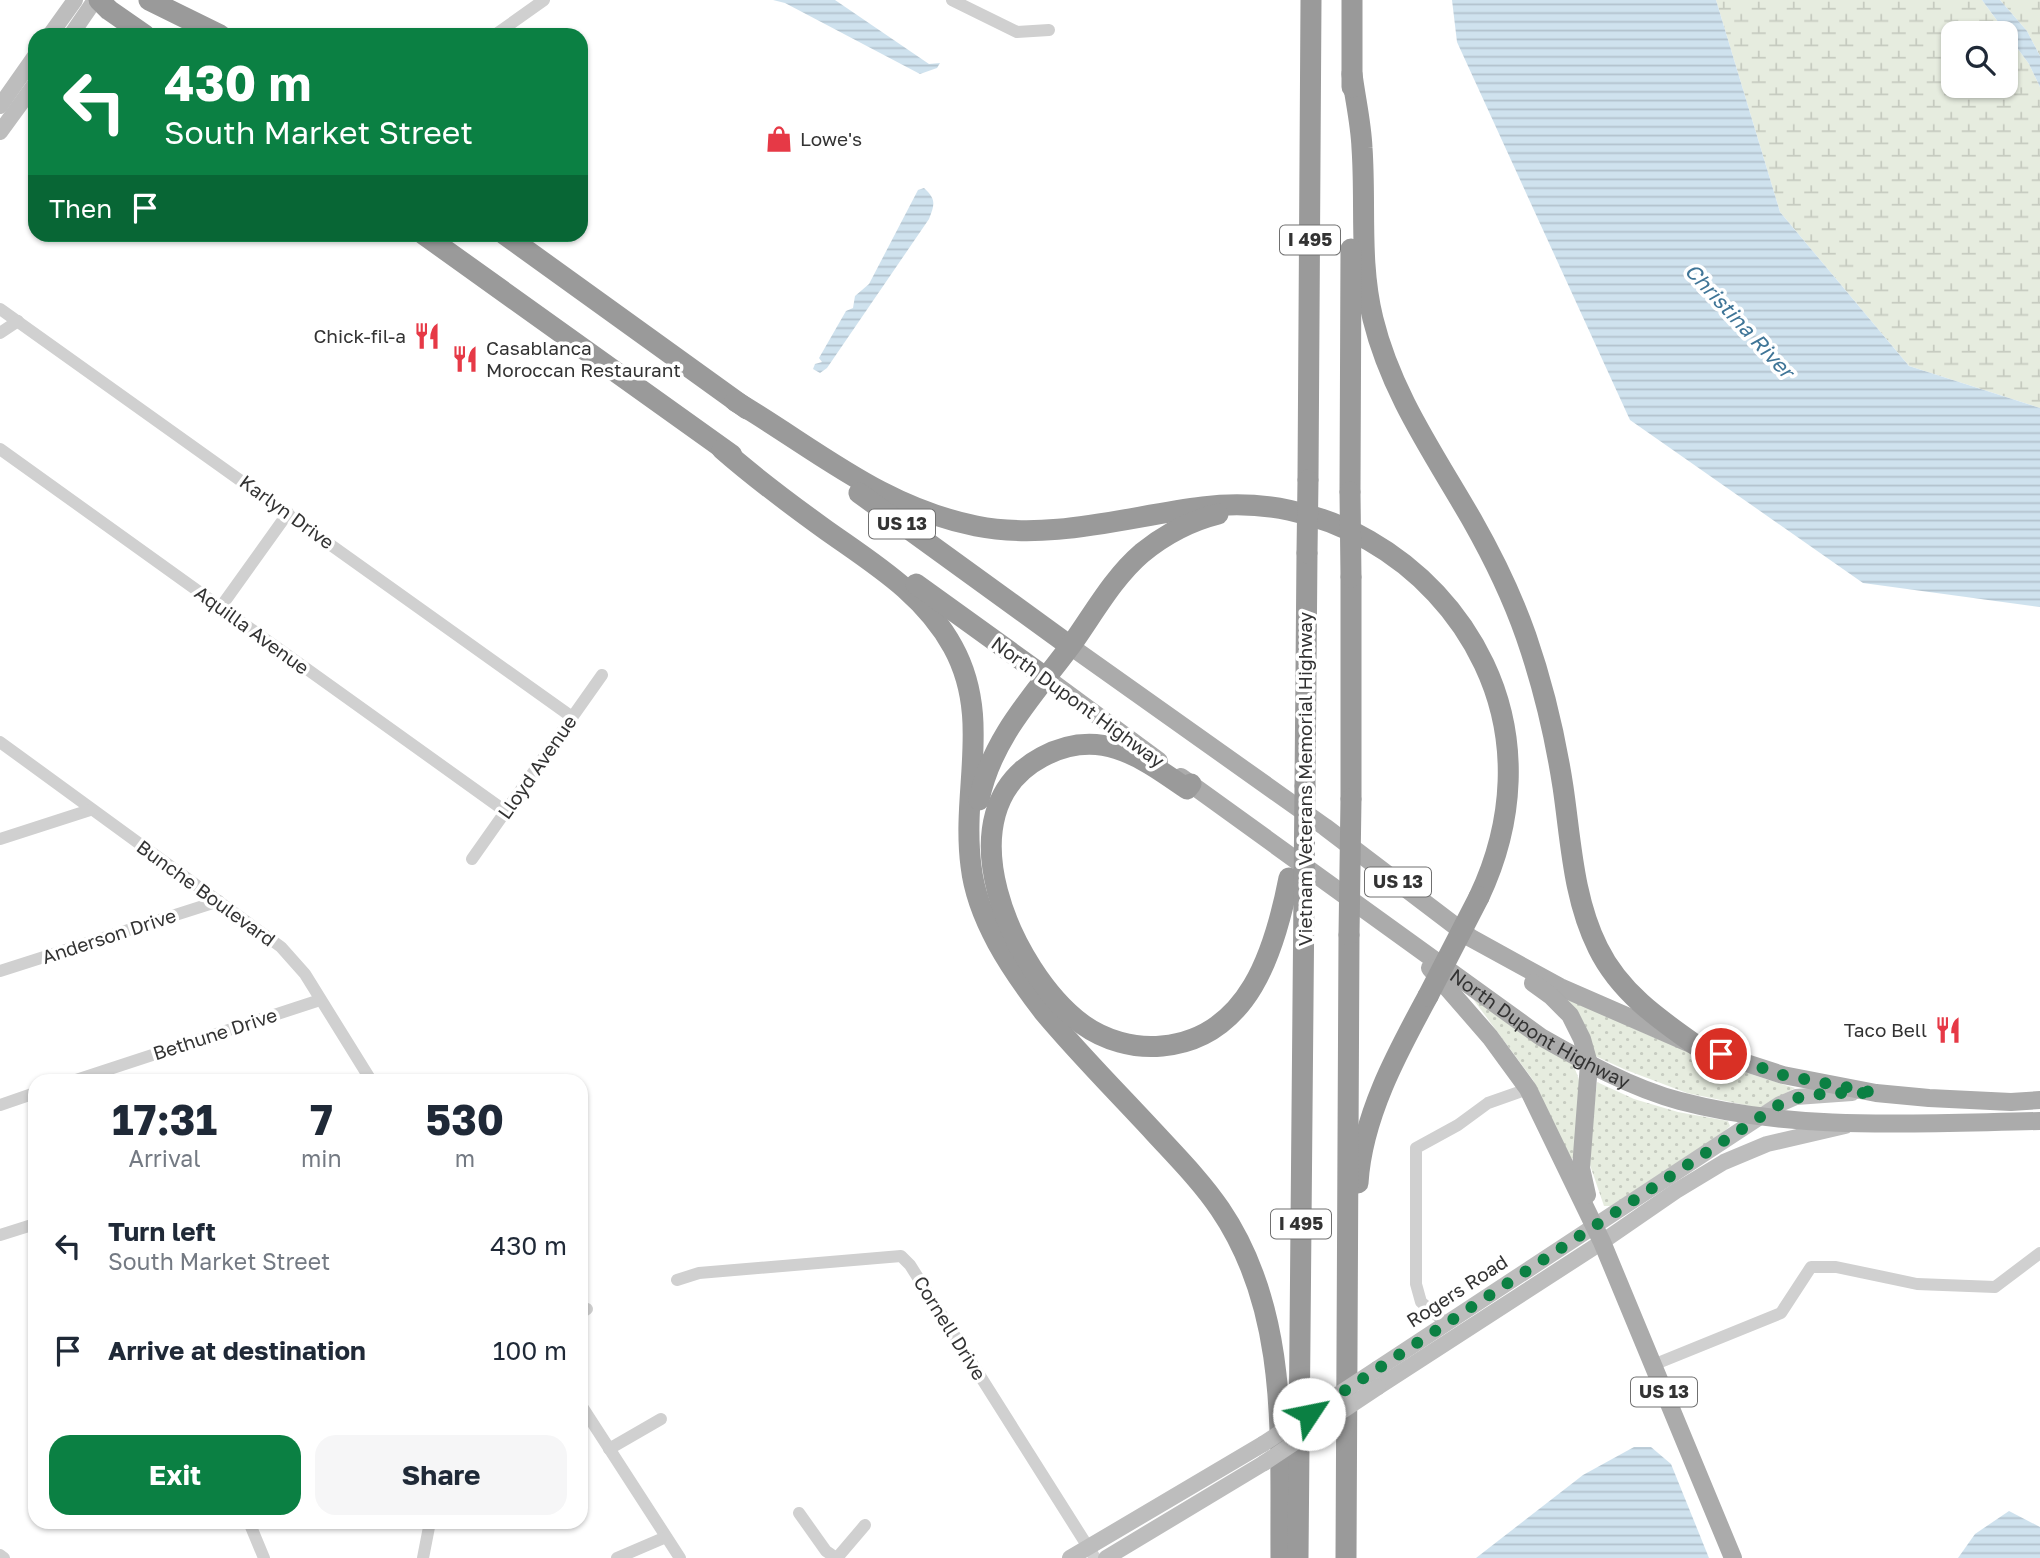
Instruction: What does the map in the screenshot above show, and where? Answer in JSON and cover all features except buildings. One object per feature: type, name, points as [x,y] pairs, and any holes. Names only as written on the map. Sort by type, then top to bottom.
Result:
[{"type":"highway","points":[[97,0],[135,28]]},
{"type":"highway","points":[[149,0],[206,28]]},
{"type":"highway","points":[[179,0],[218,28]]},
{"type":"highway","name":"Vietnam Veterans Memorial Highway","points":[[1298,1558],[1297,884],[1305,786],[1311,0]]},
{"type":"highway","name":"I 495","points":[[1346,1558],[1352,0]]},
{"type":"highway","points":[[1352,74],[1362,147],[1366,276],[1373,317],[1385,360],[1405,405],[1482,538],[1525,635],[1550,719],[1577,889],[1592,937],[1604,960],[1636,999],[1663,1023],[1700,1048]]},
{"type":"highway","name":"North Dupont Highway","points":[[434,242],[1045,677]]},
{"type":"highway","name":"US 13","points":[[515,242],[1070,646]]},
{"type":"highway","points":[[736,401],[867,486],[933,514],[978,526],[1013,531],[1046,530],[1213,505],[1275,509],[1326,522],[1385,549],[1443,598],[1459,620],[1490,677],[1502,716],[1507,743],[1507,813],[1499,848],[1479,897],[1384,1086],[1363,1147],[1348,1324]]},
{"type":"highway","points":[[722,449],[764,485],[904,586],[929,612],[951,644],[966,678],[974,712],[970,858],[975,887],[986,916],[1007,958],[1034,999],[1198,1181],[1227,1220],[1248,1260],[1264,1301],[1276,1362],[1281,1558]]},
{"type":"highway","points":[[986,916],[976,848],[976,821],[982,789],[1002,738],[1045,677],[1128,567],[1160,540],[1212,515],[1245,509],[1275,509]]},
{"type":"highway","points":[[1191,784],[1187,789],[1147,761],[1122,749],[1086,744],[1060,749],[1036,761],[1017,778],[1002,799],[993,822],[991,840],[992,867],[999,897],[1013,931],[1032,965],[1072,1016],[1106,1038],[1140,1046],[1173,1045],[1213,1029],[1240,1004],[1259,977],[1297,884]]},
{"type":"main road","name":"US 13","points":[[1070,646],[1325,827],[1551,996],[1570,1015],[1582,1039],[1588,1064],[1581,1168],[1593,1226]]},
{"type":"main road","name":"North Dupont Highway","points":[[1045,677],[1407,942],[1541,1037],[1588,1064],[1679,1101],[1759,1117],[1861,1123],[2040,1121]]},
{"type":"main road","points":[[1471,938],[1560,987],[1700,1048],[1783,1075],[1876,1093],[2011,1102],[2040,1100]]},
{"type":"main road","name":"US 13","points":[[1407,942],[1490,1037],[1528,1089],[1602,1242],[1733,1558]]},
{"type":"street","points":[[55,28],[75,0]]},
{"type":"street","points":[[76,28],[97,0]]},
{"type":"street","points":[[505,28],[544,0]]},
{"type":"street","points":[[953,0],[1017,32],[1049,30]]},
{"type":"street","points":[[0,106],[28,66]]},
{"type":"street","points":[[0,132],[28,94]]},
{"type":"street","name":"Karlyn Drive","points":[[0,309],[572,717]]},
{"type":"street","points":[[0,333],[18,321]]},
{"type":"street","name":"Aquilla Avenue","points":[[0,449],[505,811]]},
{"type":"street","points":[[220,608],[288,513]]},
{"type":"street","name":"Lloyd Avenue","points":[[472,859],[602,674]]},
{"type":"street","name":"Bunche Boulevard","points":[[0,742],[281,947],[304,974],[367,1074]]},
{"type":"street","points":[[0,839],[90,810]]},
{"type":"street","name":"Anderson Drive","points":[[0,971],[219,901]]},
{"type":"street","name":"Bethune Drive","points":[[95,1074],[320,1000]]},
{"type":"street","points":[[1446,1323],[1422,1302],[1416,1284],[1416,1148],[1458,1125],[1488,1104],[1528,1089]]},
{"type":"street","name":"Rogers Road","points":[[1070,1558],[1092,1553],[1264,1444],[1759,1117],[1796,1097],[1825,1093],[1876,1093]]},
{"type":"street","points":[[0,1105],[28,1095]]},
{"type":"street","name":"Rogers Road","points":[[1106,1558],[1264,1462],[1724,1162],[1767,1144],[1861,1123]]},
{"type":"street","points":[[0,1235],[28,1226]]},
{"type":"street","points":[[1653,1365],[1780,1313],[1811,1267],[1836,1267],[1917,1284],[1995,1287],[2040,1252]]},
{"type":"street","name":"Cornell Drive","points":[[677,1280],[699,1273],[901,1256],[910,1265],[950,1326],[1092,1553]]},
{"type":"street","points":[[588,1416],[680,1558]]},
{"type":"street","points":[[610,1449],[661,1419]]},
{"type":"street","points":[[799,1513],[826,1551],[836,1558],[864,1525]]},
{"type":"street","points":[[252,1529],[264,1558]]},
{"type":"street","points":[[423,1558],[429,1529]]},
{"type":"street","points":[[617,1558],[666,1537]]},
{"type":"green space","points":[[1716,0],[1982,0],[1997,21],[1941,21],[1941,98],[2018,98],[2018,49],[2029,64],[2040,87],[2040,408],[1909,366],[1780,212]]},
{"type":"green space","points":[[2000,0],[2040,0],[2040,56],[2027,31]]},
{"type":"green space","points":[[1570,997],[1625,1025],[1680,1048],[1795,1088],[1759,1108],[1687,1093],[1626,1070],[1593,1055],[1565,999]]},
{"type":"green space","points":[[1473,999],[1571,1063],[1580,1083],[1581,1095],[1576,1157],[1570,1159],[1533,1080]]},
{"type":"green space","points":[[1597,1082],[1634,1099],[1678,1112],[1728,1121],[1730,1126],[1611,1206],[1604,1206],[1590,1165],[1589,1153]]},
{"type":"water","points":[[773,0],[835,0],[929,64],[940,63],[937,68],[920,74],[785,3]]},
{"type":"water","name":"Christina River","points":[[1452,0],[1716,0],[1780,212],[1909,366],[2040,408],[2040,607],[1863,583],[1630,420],[1457,42]]},
{"type":"water","points":[[1982,0],[2000,0],[2027,31],[2040,56],[2040,87],[2018,49],[2018,21],[1997,21]]},
{"type":"water","points":[[924,188],[931,195],[933,202],[929,219],[827,368],[820,373],[813,369],[815,364],[822,362],[819,358],[846,311],[853,308],[855,296],[869,284],[918,190]]},
{"type":"water","points":[[1634,1447],[1651,1447],[1671,1464],[1709,1558],[1476,1558],[1583,1475]]},
{"type":"water","points":[[2009,1511],[2040,1527],[2040,1558],[1958,1558],[1975,1534]]},
{"type":"place","name":"Lowe's","points":[[779,139]]},
{"type":"place","name":"Chick-fil-a","points":[[427,336]]},
{"type":"place","name":"Casablanca Moroccan Restaurant","points":[[465,359]]},
{"type":"place","name":"Taco Bell","points":[[1948,1030]]},
{"type":"route","points":[[1309,1414],[1780,1104],[1796,1097],[1825,1093],[1876,1093],[1783,1075],[1721,1054]]}]
